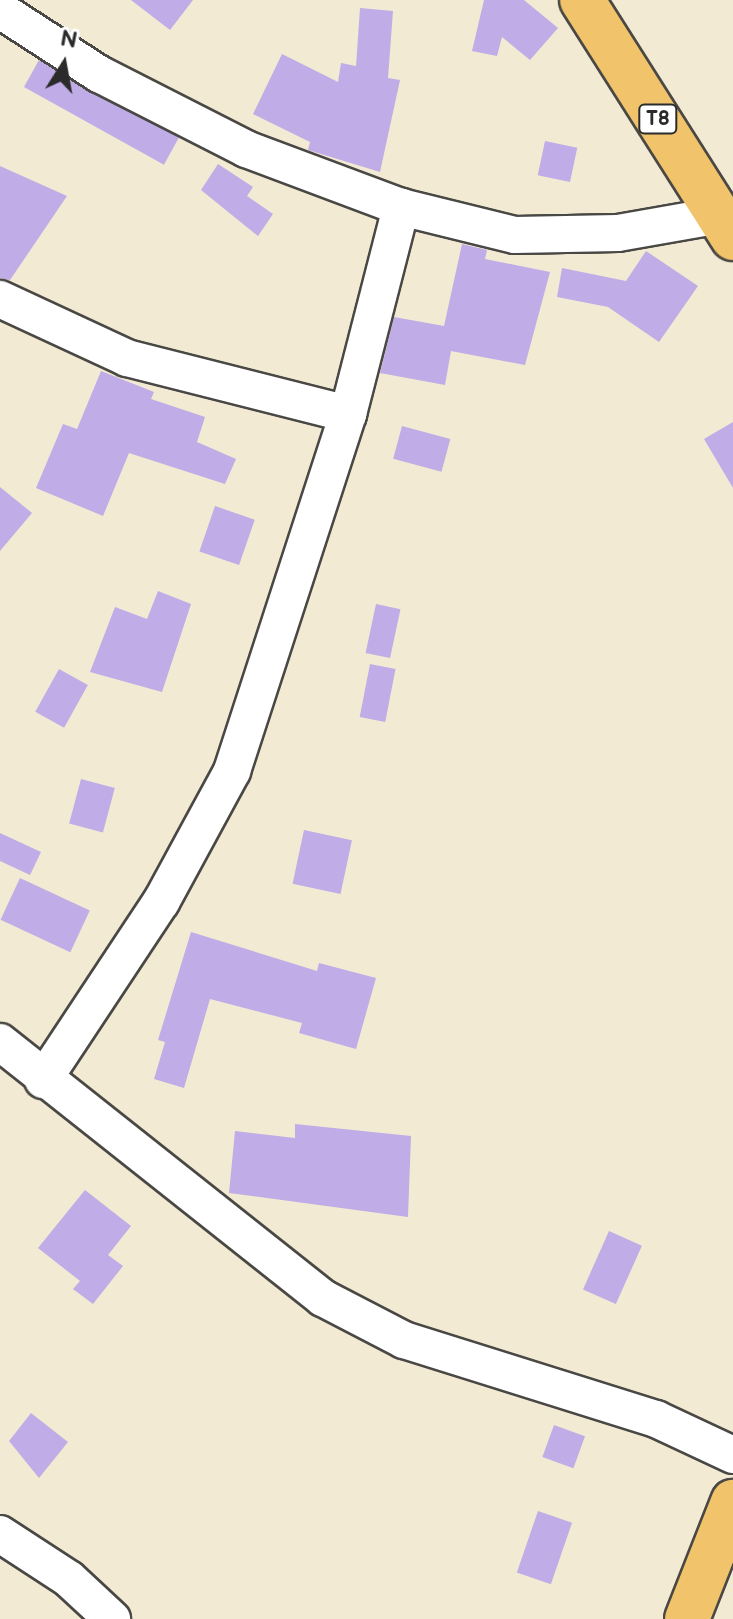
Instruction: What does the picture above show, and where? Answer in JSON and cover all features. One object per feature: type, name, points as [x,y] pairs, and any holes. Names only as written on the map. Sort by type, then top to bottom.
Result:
[{"type":"highway","name":"T8","points":[[583,0],[726,226]]},
{"type":"highway","points":[[687,1619],[733,1502]]},
{"type":"street","points":[[0,10],[99,74],[246,149],[401,207],[515,235],[726,226]]},
{"type":"street","points":[[43,1080],[161,902],[232,771],[348,414],[401,207]]},
{"type":"street","points":[[0,299],[127,358],[348,414]]},
{"type":"street","points":[[0,1042],[43,1080],[323,1298],[404,1340],[656,1419],[733,1455]]},
{"type":"street","points":[[0,1534],[69,1579],[112,1619]]},
{"type":"building","points":[[131,0],[193,0],[170,30]]},
{"type":"building","points":[[484,0],[524,0],[558,28],[530,60],[502,37],[497,56],[472,51]]},
{"type":"building","points":[[360,8],[393,11],[388,78],[400,80],[380,172],[308,150],[310,142],[253,114],[282,54],[338,82],[341,63],[356,66]]},
{"type":"building","points":[[39,60],[179,138],[164,165],[24,87]]},
{"type":"building","points":[[545,141],[577,148],[570,182],[538,175]]},
{"type":"building","points":[[218,164],[253,187],[247,196],[273,214],[258,236],[201,190]]},
{"type":"building","points":[[0,166],[67,196],[10,280],[0,278]]},
{"type":"building","points":[[462,244],[487,250],[485,259],[550,272],[525,365],[451,351],[445,385],[380,373],[394,317],[444,326]]},
{"type":"building","points":[[646,251],[698,286],[659,342],[608,307],[557,297],[562,268],[626,281]]},
{"type":"building","points":[[101,371],[154,392],[151,399],[205,417],[197,442],[236,459],[225,484],[129,453],[103,516],[36,488],[63,424],[77,429]]},
{"type":"building","points":[[733,422],[733,488],[704,439]]},
{"type":"building","points":[[402,426],[450,439],[441,472],[393,459]]},
{"type":"building","points":[[0,487],[32,513],[0,551]]},
{"type":"building","points":[[215,506],[255,520],[239,565],[199,551]]},
{"type":"building","points":[[158,591],[191,604],[162,692],[90,672],[115,607],[147,619]]},
{"type":"building","points":[[376,604],[400,609],[390,658],[366,653]]},
{"type":"building","points":[[370,664],[396,669],[385,722],[360,717]]},
{"type":"building","points":[[59,669],[88,685],[64,728],[35,712]]},
{"type":"building","points":[[81,779],[115,788],[103,832],[69,823]]},
{"type":"building","points":[[304,830],[352,840],[340,894],[293,884]]},
{"type":"building","points":[[0,833],[41,852],[30,875],[0,861]]},
{"type":"building","points":[[20,878],[90,911],[70,952],[1,920]]},
{"type":"building","points":[[191,932],[317,971],[319,963],[376,978],[356,1049],[299,1033],[302,1023],[210,999],[184,1088],[154,1079],[165,1042],[158,1040]]},
{"type":"building","points":[[295,1124],[411,1136],[408,1217],[229,1193],[235,1131],[295,1138]]},
{"type":"building","points":[[85,1190],[131,1226],[108,1255],[123,1266],[93,1304],[73,1289],[80,1281],[38,1248]]},
{"type":"building","points":[[609,1231],[642,1246],[616,1304],[583,1289]]},
{"type":"building","points":[[31,1413],[68,1442],[39,1478],[9,1441]]},
{"type":"building","points":[[554,1425],[585,1436],[573,1468],[542,1457]]},
{"type":"building","points":[[538,1511],[572,1523],[551,1584],[517,1572]]}]
